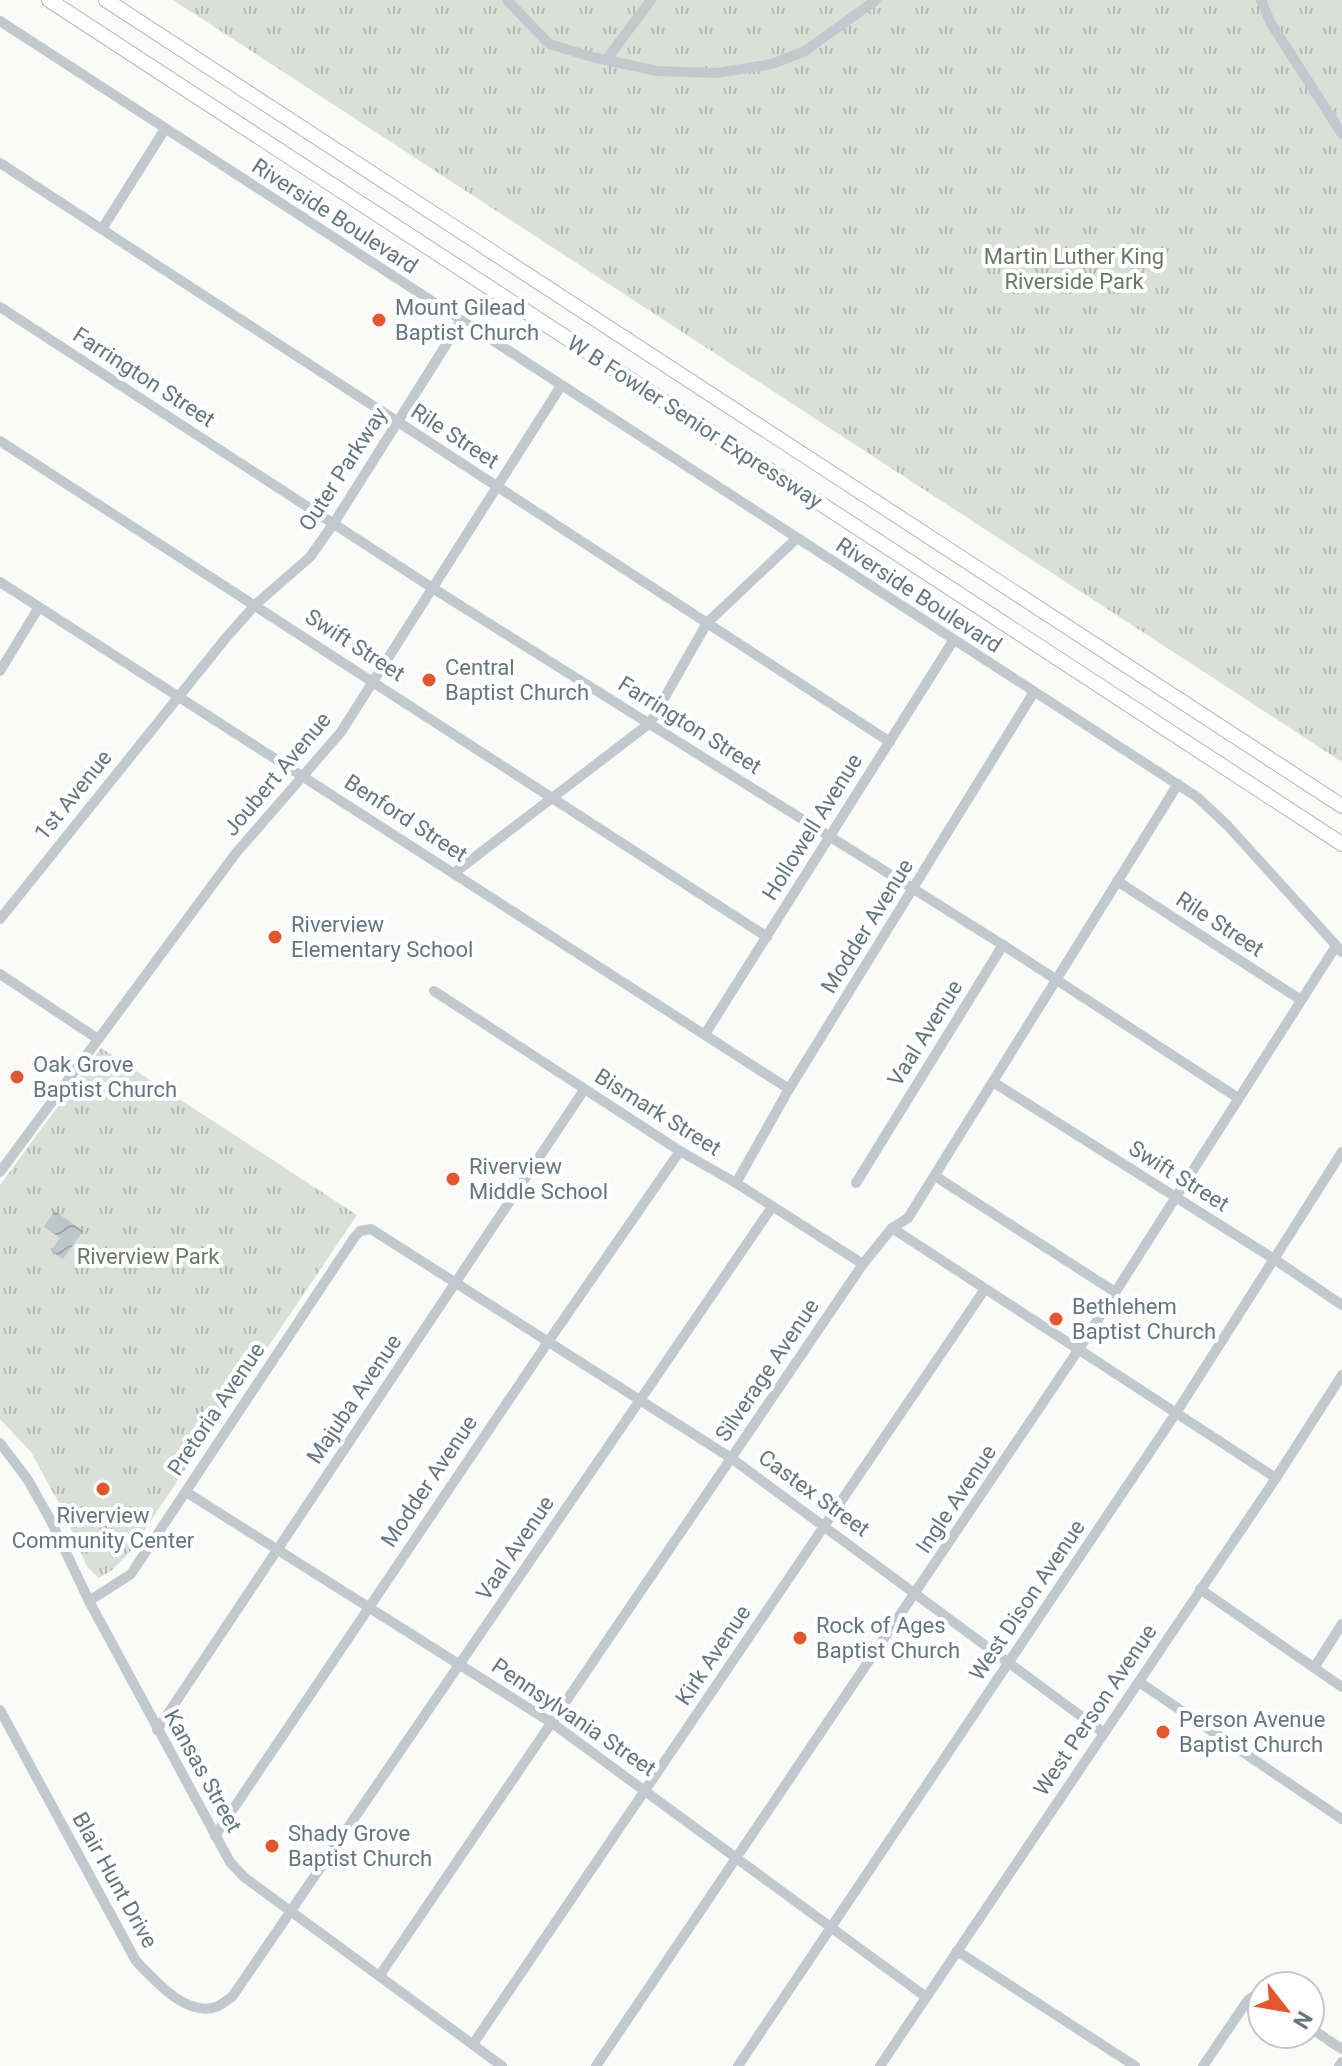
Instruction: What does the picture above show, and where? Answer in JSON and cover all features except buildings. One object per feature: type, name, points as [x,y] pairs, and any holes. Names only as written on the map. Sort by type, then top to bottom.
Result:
[{"type":"highway","name":"W B Fowler Senior Expressway","points":[[49,0],[1342,844]]},
{"type":"highway","name":"W B Fowler Senior Expressway","points":[[106,0],[1342,806]]},
{"type":"street","points":[[507,0],[549,44],[657,71],[717,73],[772,64],[805,51],[876,0]]},
{"type":"street","points":[[606,60],[651,0]]},
{"type":"street","points":[[1261,0],[1270,22],[1342,134]]},
{"type":"street","name":"Riverside Boulevard","points":[[0,21],[1178,784],[1219,816],[1339,949]]},
{"type":"street","points":[[102,229],[165,129]]},
{"type":"street","name":"Rile Street","points":[[0,163],[890,742]]},
{"type":"street","name":"Farrington Street","points":[[0,307],[434,589],[1057,979],[1238,1098]]},
{"type":"street","name":"Outer Parkway","points":[[178,697],[255,605],[310,557],[461,321]]},
{"type":"street","name":"Joubert Avenue","points":[[0,1172],[236,853],[341,732],[561,386]]},
{"type":"street","name":"Swift Street","points":[[0,441],[767,937]]},
{"type":"street","points":[[454,873],[650,723],[707,623],[796,539]]},
{"type":"street","name":"Benford Street","points":[[0,582],[789,1089]]},
{"type":"street","points":[[0,671],[39,607]]},
{"type":"street","name":"Hollowell Avenue","points":[[705,1034],[953,641]]},
{"type":"street","name":"Modder Avenue","points":[[736,1183],[789,1089],[1034,692]]},
{"type":"street","name":"1st Avenue","points":[[0,919],[178,697]]},
{"type":"street","name":"Silverage Avenue","points":[[380,1975],[863,1264],[892,1228],[908,1218],[1178,784]]},
{"type":"street","name":"Rile Street","points":[[1117,881],[1301,1000]]},
{"type":"street","name":"Vaal Avenue","points":[[856,1183],[1003,945]]},
{"type":"street","name":"Ingle Avenue","points":[[596,2066],[1079,1349],[1301,1000],[1339,949]]},
{"type":"street","points":[[0,974],[98,1039]]},
{"type":"street","name":"Bismark Street","points":[[434,991],[584,1090],[863,1264]]},
{"type":"street","name":"Swift Street","points":[[993,1082],[1342,1305]]},
{"type":"street","name":"Majuba Avenue","points":[[157,1730],[584,1090]]},
{"type":"street","name":"Modder Avenue","points":[[215,1836],[680,1151]]},
{"type":"street","name":"West Dison Avenue","points":[[738,2066],[1176,1413],[1342,1152]]},
{"type":"street","points":[[935,1176],[1115,1292]]},
{"type":"street","name":"Vaal Avenue","points":[[292,1912],[772,1207]]},
{"type":"street","points":[[892,1228],[1276,1478]]},
{"type":"street","name":"Castex Street","points":[[367,1229],[380,1234],[731,1458],[1104,1733]]},
{"type":"street","name":"Pretoria Avenue","points":[[89,1601],[131,1574],[354,1238],[367,1229]]},
{"type":"street","name":"Kirk Avenue","points":[[473,2044],[985,1289]]},
{"type":"street","name":"West Person Avenue","points":[[880,2066],[1342,1375]]},
{"type":"street","name":"Kansas Street","points":[[0,1443],[28,1480],[157,1730],[230,1862],[244,1877],[502,2066]]},
{"type":"street","name":"Pennsylvania Street","points":[[186,1492],[552,1723],[926,1997]]},
{"type":"street","points":[[1200,1589],[1342,1687]]},
{"type":"street","points":[[1314,1668],[1342,1624]]},
{"type":"street","points":[[1139,1682],[1342,1819]]},
{"type":"street","name":"Blair Hunt Drive","points":[[0,1710],[136,1961],[166,1992],[194,2007],[214,2007],[232,1997],[292,1912]]},
{"type":"street","points":[[957,1951],[1135,2066]]},
{"type":"street","points":[[1203,2066],[1246,2003]]},
{"type":"green space","name":"Martin Luther King Riverside Park","points":[[173,0],[1342,0],[1342,762]]},
{"type":"green space","name":"Riverview Park","points":[[101,1048],[357,1215],[129,1553],[99,1578],[87,1567],[65,1514],[31,1452],[0,1419],[0,1185]]},
{"type":"water","points":[[55,1211],[83,1231],[63,1259],[51,1251],[60,1238],[44,1226]]},
{"type":"place","name":"Mount Gilead Baptist Church","points":[[379,320]]},
{"type":"place","name":"Central Baptist Church","points":[[429,680]]},
{"type":"place","name":"Riverview Elementary School","points":[[275,937]]},
{"type":"place","name":"Oak Grove Baptist Church","points":[[17,1077]]},
{"type":"place","name":"Riverview Middle School","points":[[453,1179]]},
{"type":"place","name":"Bethlehem Baptist Church","points":[[1056,1319]]},
{"type":"place","name":"Riverview Community Center","points":[[103,1489]]},
{"type":"place","name":"Rock of Ages Baptist Church","points":[[800,1638]]},
{"type":"place","name":"Person Avenue Baptist Church","points":[[1163,1732]]},
{"type":"place","name":"Shady Grove Baptist Church","points":[[272,1846]]}]
